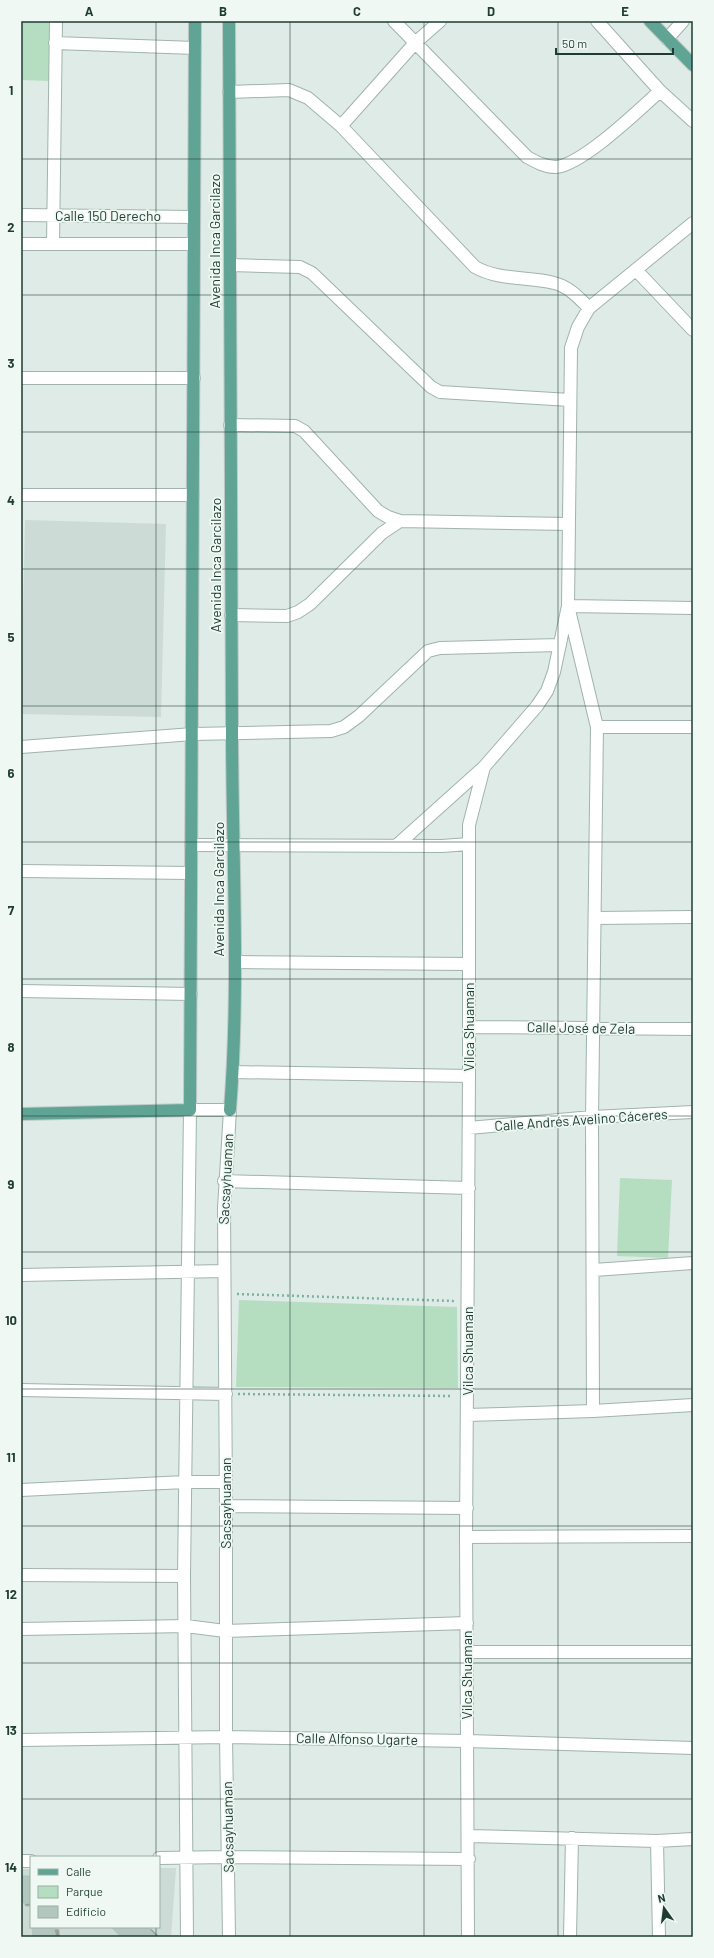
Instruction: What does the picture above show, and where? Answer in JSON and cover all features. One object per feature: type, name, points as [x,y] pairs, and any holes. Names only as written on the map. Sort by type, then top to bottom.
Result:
[{"type":"main road","name":"Avenida Inca Garcilazo","points":[[190,1110],[193,734],[195,21]]},
{"type":"main road","name":"Avenida Inca Garcilazo","points":[[229,21],[231,615],[235,962],[233,1072],[230,1110]]},
{"type":"main road","points":[[650,21],[693,65]]},
{"type":"main road","points":[[21,1114],[190,1110]]},
{"type":"street","points":[[53,244],[56,21]]},
{"type":"street","points":[[394,21],[527,157],[542,165],[555,167],[571,164],[633,116],[660,91]]},
{"type":"street","points":[[341,126],[415,43],[440,21]]},
{"type":"street","points":[[597,21],[660,91],[693,121]]},
{"type":"street","points":[[667,39],[683,21]]},
{"type":"street","points":[[56,43],[195,48]]},
{"type":"street","points":[[229,92],[288,90],[308,98],[341,126],[475,267],[487,274],[555,283],[572,291],[589,308]]},
{"type":"street","name":"Calle 150 Derecho","points":[[21,216],[194,217]]},
{"type":"street","points":[[396,846],[484,767],[526,720],[547,691],[554,672],[568,606],[571,348],[578,327],[589,308],[693,223]]},
{"type":"street","name":"Calle 150 Derecho","points":[[21,244],[194,244]]},
{"type":"street","points":[[230,265],[300,267],[312,273],[431,387],[440,392],[570,400]]},
{"type":"street","points":[[636,270],[693,330]]},
{"type":"street","points":[[21,378],[194,378]]},
{"type":"street","points":[[230,425],[295,426],[304,431],[378,511],[388,517],[400,521],[569,524]]},
{"type":"street","points":[[21,495],[193,495]]},
{"type":"street","points":[[231,615],[287,616],[298,612],[310,604],[382,533],[400,521]]},
{"type":"street","points":[[568,606],[693,608]]},
{"type":"street","points":[[568,606],[596,727],[592,1117],[594,1270],[593,1411]]},
{"type":"street","points":[[21,747],[193,734],[331,730],[344,727],[360,716],[428,651],[440,648],[560,645]]},
{"type":"street","points":[[596,727],[693,727]]},
{"type":"street","name":"Vilca Shuaman","points":[[468,1937],[469,1836],[466,1537],[469,1188],[468,825],[484,767]]},
{"type":"street","points":[[191,844],[396,846],[442,846],[469,844]]},
{"type":"street","points":[[21,871],[191,873]]},
{"type":"street","points":[[595,918],[693,917]]},
{"type":"street","points":[[235,962],[469,964]]},
{"type":"street","points":[[21,992],[191,994]]},
{"type":"street","name":"Calle José de Zela","points":[[469,1027],[693,1029]]},
{"type":"street","points":[[233,1072],[469,1076]]},
{"type":"street","points":[[187,1937],[186,1626],[184,1576],[190,1110],[230,1110]]},
{"type":"street","name":"Sacsayhuaman","points":[[229,1937],[225,1632],[226,1394],[224,1181],[230,1110]]},
{"type":"street","name":"Calle Andrés Avelino Cáceres","points":[[469,1128],[592,1117],[693,1112]]},
{"type":"street","points":[[224,1181],[469,1188]]},
{"type":"street","points":[[594,1270],[693,1263]]},
{"type":"street","points":[[21,1276],[224,1271]]},
{"type":"street","points":[[21,1390],[226,1394]]},
{"type":"street","points":[[467,1415],[593,1411],[693,1405]]},
{"type":"street","points":[[21,1490],[185,1482],[225,1482]]},
{"type":"street","points":[[226,1506],[467,1508]]},
{"type":"street","points":[[466,1537],[693,1536]]},
{"type":"street","points":[[21,1576],[184,1576]]},
{"type":"street","points":[[21,1629],[186,1626],[225,1632],[467,1623]]},
{"type":"street","points":[[467,1652],[693,1652]]},
{"type":"street","name":"Calle Alfonso Ugarte","points":[[21,1740],[226,1737],[467,1741],[693,1748]]},
{"type":"street","points":[[469,1836],[657,1841],[693,1839]]},
{"type":"street","points":[[570,1937],[572,1838]]},
{"type":"street","points":[[657,1841],[659,1937]]},
{"type":"street","points":[[160,1858],[229,1857],[469,1859]]},
{"type":"path","points":[[225,1293],[468,1302]]},
{"type":"path","points":[[226,1394],[467,1396]]},
{"type":"shaded area","points":[[25,520],[166,524],[161,717],[21,714]]},
{"type":"shaded area","points":[[160,1868],[176,1868],[171,1937],[21,1937],[21,1869],[30,1869],[30,1928],[160,1928]]},
{"type":"green space","points":[[21,21],[54,21],[55,43],[49,81],[21,80]]},
{"type":"green space","points":[[620,1178],[672,1180],[668,1258],[617,1256]]},
{"type":"green space","points":[[239,1300],[457,1307],[458,1388],[236,1387]]},
{"type":"building","points":[[21,1876],[30,1876],[30,1903],[21,1903]]},
{"type":"building","points":[[32,1928],[54,1928],[55,1937],[33,1937]]},
{"type":"building","points":[[112,1928],[148,1928],[157,1937],[121,1937]]}]
